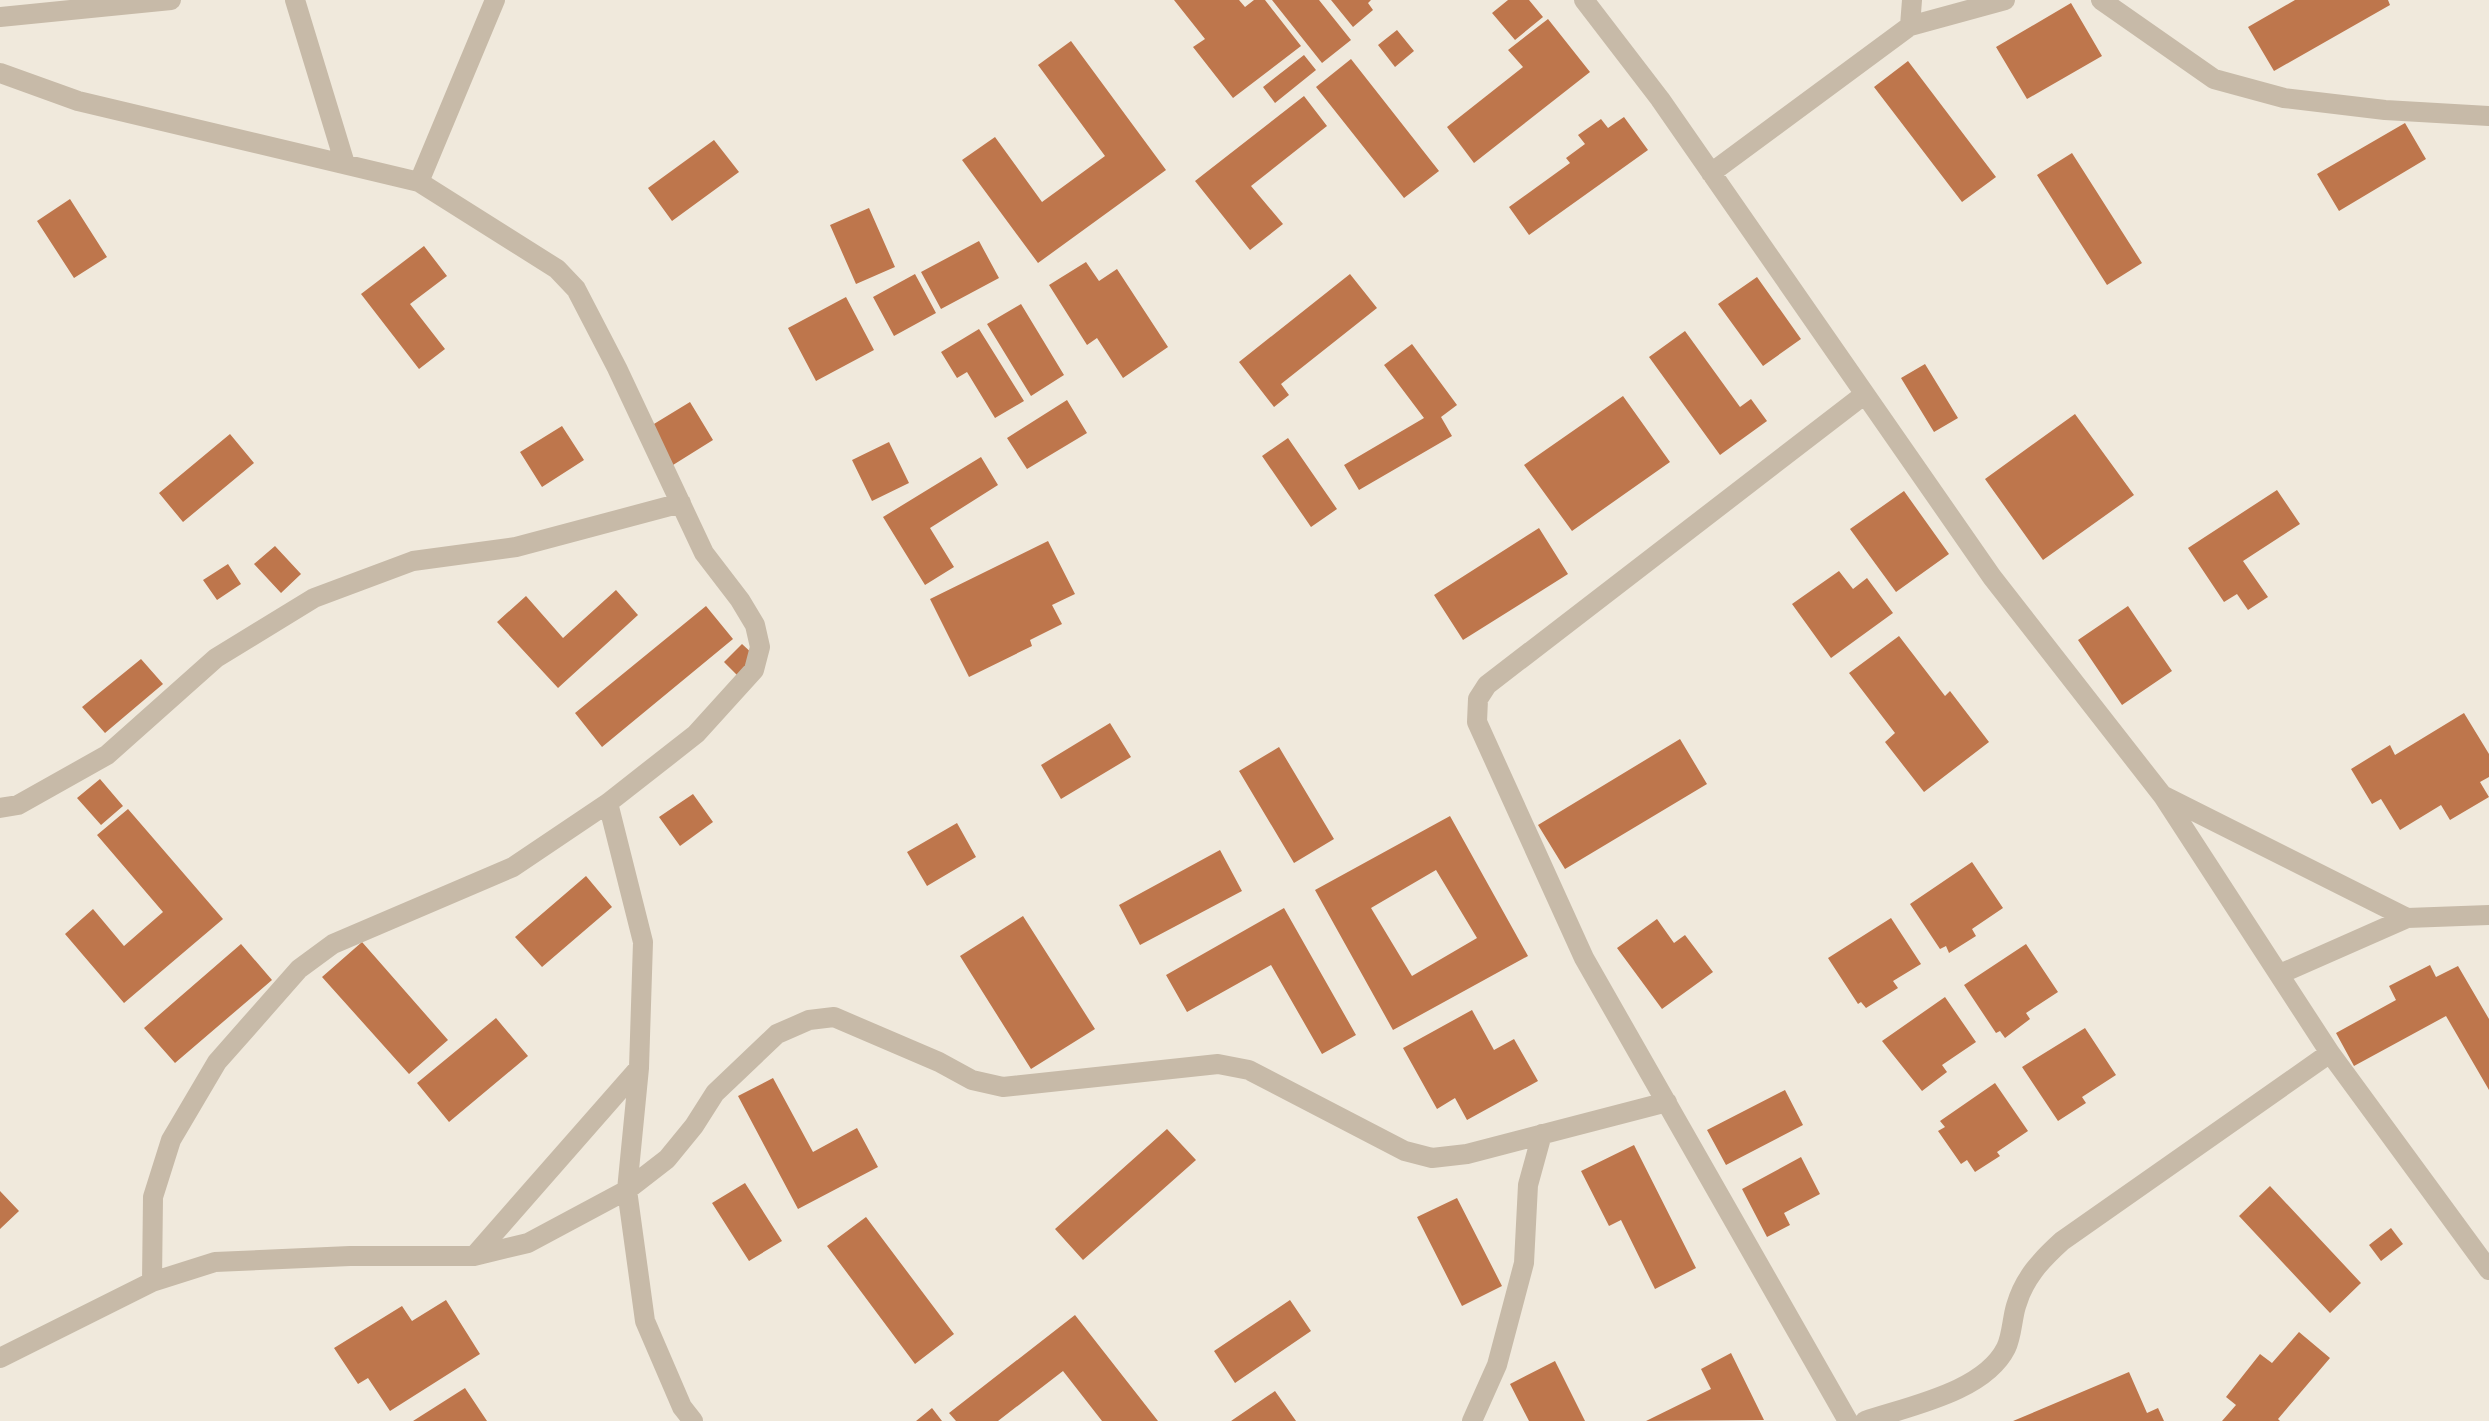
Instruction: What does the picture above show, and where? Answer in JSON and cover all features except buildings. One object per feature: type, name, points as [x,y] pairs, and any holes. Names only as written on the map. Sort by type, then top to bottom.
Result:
[{"type":"street","points":[[0,17],[171,0]]},
{"type":"street","points":[[295,0],[345,164]]},
{"type":"street","points":[[419,182],[495,0]]},
{"type":"street","points":[[1584,0],[1660,99],[1992,577],[2163,796],[2330,1053],[2489,1270]]},
{"type":"street","points":[[1910,26],[1912,0]]},
{"type":"street","points":[[1711,173],[1910,26],[2005,0]]},
{"type":"street","points":[[2101,0],[2214,79],[2284,98],[2385,110],[2489,116]]},
{"type":"street","points":[[0,73],[78,101],[419,182],[557,269],[576,289],[617,368],[704,553],[755,625],[760,647],[754,670],[696,734],[608,803],[513,867],[333,944],[299,969],[217,1062],[171,1140],[153,1197],[152,1282]]},
{"type":"street","points":[[1848,1421],[1584,958],[1477,722],[1478,699],[1487,685],[1865,394]]},
{"type":"street","points":[[0,808],[18,805],[107,755],[216,658],[314,598],[413,561],[516,547],[681,503]]},
{"type":"street","points":[[2163,796],[2407,918]]},
{"type":"street","points":[[608,803],[643,942],[639,1068],[627,1190],[645,1321],[682,1407],[693,1421]]},
{"type":"street","points":[[2280,974],[2407,918],[2489,915]]},
{"type":"street","points":[[0,1358],[152,1282],[215,1262],[350,1256],[474,1256],[528,1243],[627,1190],[667,1159],[694,1126],[715,1093],[777,1034],[809,1020],[834,1017],[939,1062],[972,1080],[1003,1087],[1218,1064],[1249,1070],[1405,1151],[1432,1158],[1467,1154],[1667,1102]]},
{"type":"street","points":[[1865,1421],[1963,1388],[1992,1367],[2007,1347],[2016,1304],[2035,1265],[2062,1241],[2330,1053]]},
{"type":"street","points":[[474,1256],[639,1068]]},
{"type":"street","points":[[1472,1421],[1497,1365],[1524,1263],[1528,1185],[1542,1134]]}]
